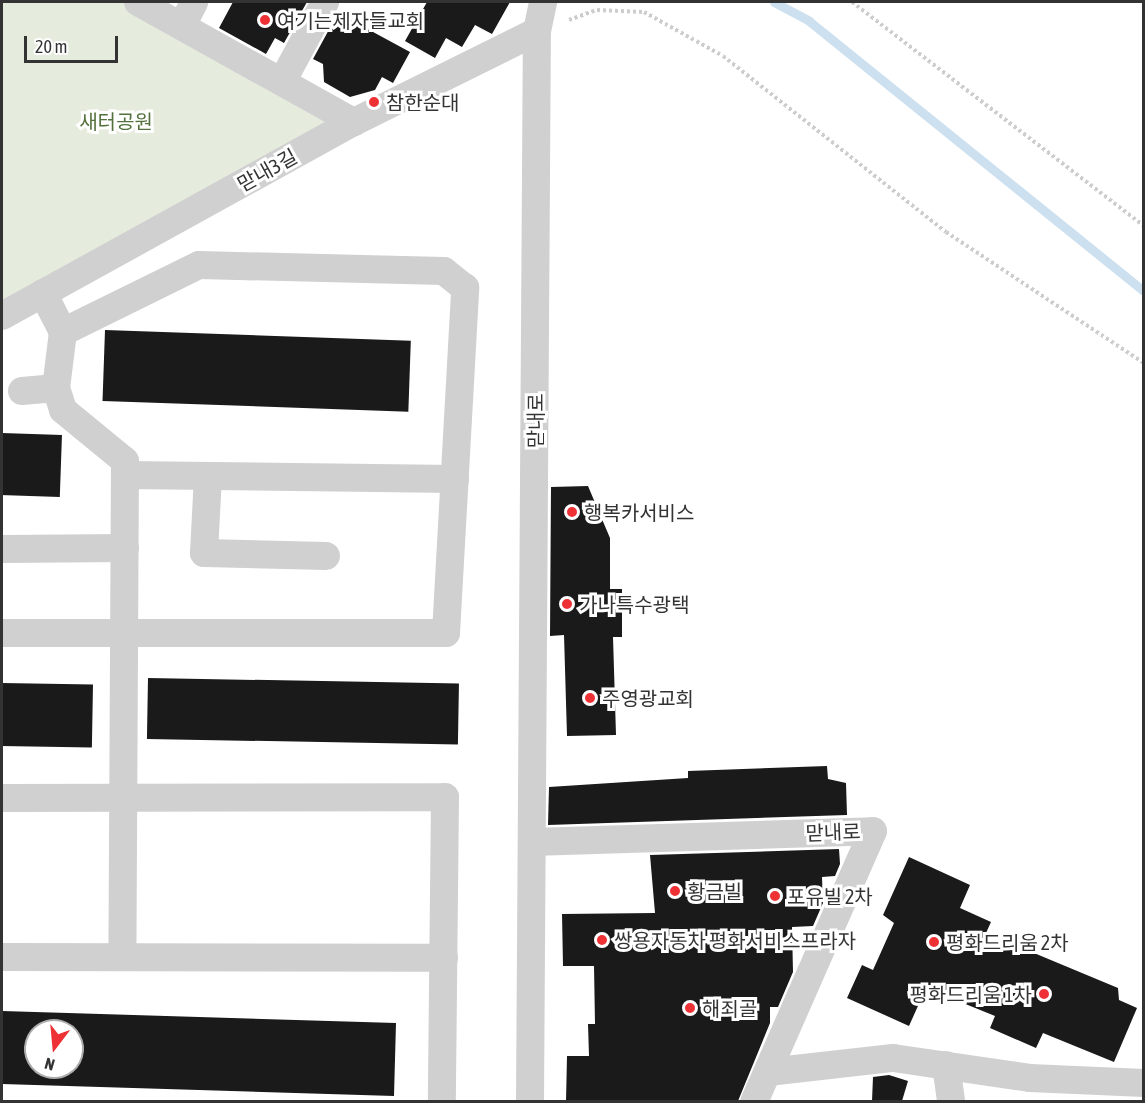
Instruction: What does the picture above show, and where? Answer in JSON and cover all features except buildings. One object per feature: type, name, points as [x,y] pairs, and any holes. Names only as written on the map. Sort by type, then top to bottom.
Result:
[{"type":"street","points":[[138,2],[188,14],[282,82],[354,122]]},
{"type":"street","points":[[282,82],[326,2]]},
{"type":"street","name":"맏내로","points":[[530,1101],[537,32],[543,2]]},
{"type":"street","name":"맏내3길","points":[[2,316],[354,122],[537,32]]},
{"type":"street","points":[[2,633],[446,633],[465,288],[444,271],[200,265],[63,332]]},
{"type":"street","points":[[42,293],[63,332],[56,388],[63,410],[125,461],[122,957]]},
{"type":"street","points":[[22,391],[56,388]]},
{"type":"street","points":[[125,476],[455,479]]},
{"type":"street","points":[[208,476],[204,554],[326,556]]},
{"type":"street","points":[[2,549],[125,548]]},
{"type":"street","points":[[2,798],[445,797],[442,1101]]},
{"type":"street","name":"맏내로","points":[[532,842],[873,831],[754,1101]]},
{"type":"street","points":[[2,957],[444,958]]},
{"type":"street","points":[[768,1072],[893,1058],[946,1065],[1055,1090],[1143,1083]]},
{"type":"street","points":[[946,1065],[951,1101]]},
{"type":"path","points":[[852,2],[1143,226]]},
{"type":"path","points":[[537,32],[597,10],[644,12],[654,17],[723,56],[946,232],[1143,363]]},
{"type":"green space","name":"새터공원","points":[[2,2],[138,2],[354,122],[2,316]]},
{"type":"waterway","points":[[774,2],[809,21],[1144,291]]},
{"type":"place","name":"여기는제자들교회","points":[[265,20]]},
{"type":"place","name":"참한순대","points":[[374,102]]},
{"type":"place","name":"행복카서비스","points":[[572,512]]},
{"type":"place","name":"가나특수광택","points":[[567,604]]},
{"type":"place","name":"주영광교회","points":[[590,698]]},
{"type":"place","name":"황금빌","points":[[675,891]]},
{"type":"place","name":"포유빌 2차","points":[[775,896]]},
{"type":"place","name":"쌍용자동차 평화서비스프라자","points":[[602,940]]},
{"type":"place","name":"평화드리움 2차","points":[[934,942]]},
{"type":"place","name":"평화드리움 1차","points":[[1044,994]]},
{"type":"place","name":"해죄골","points":[[690,1008]]}]
